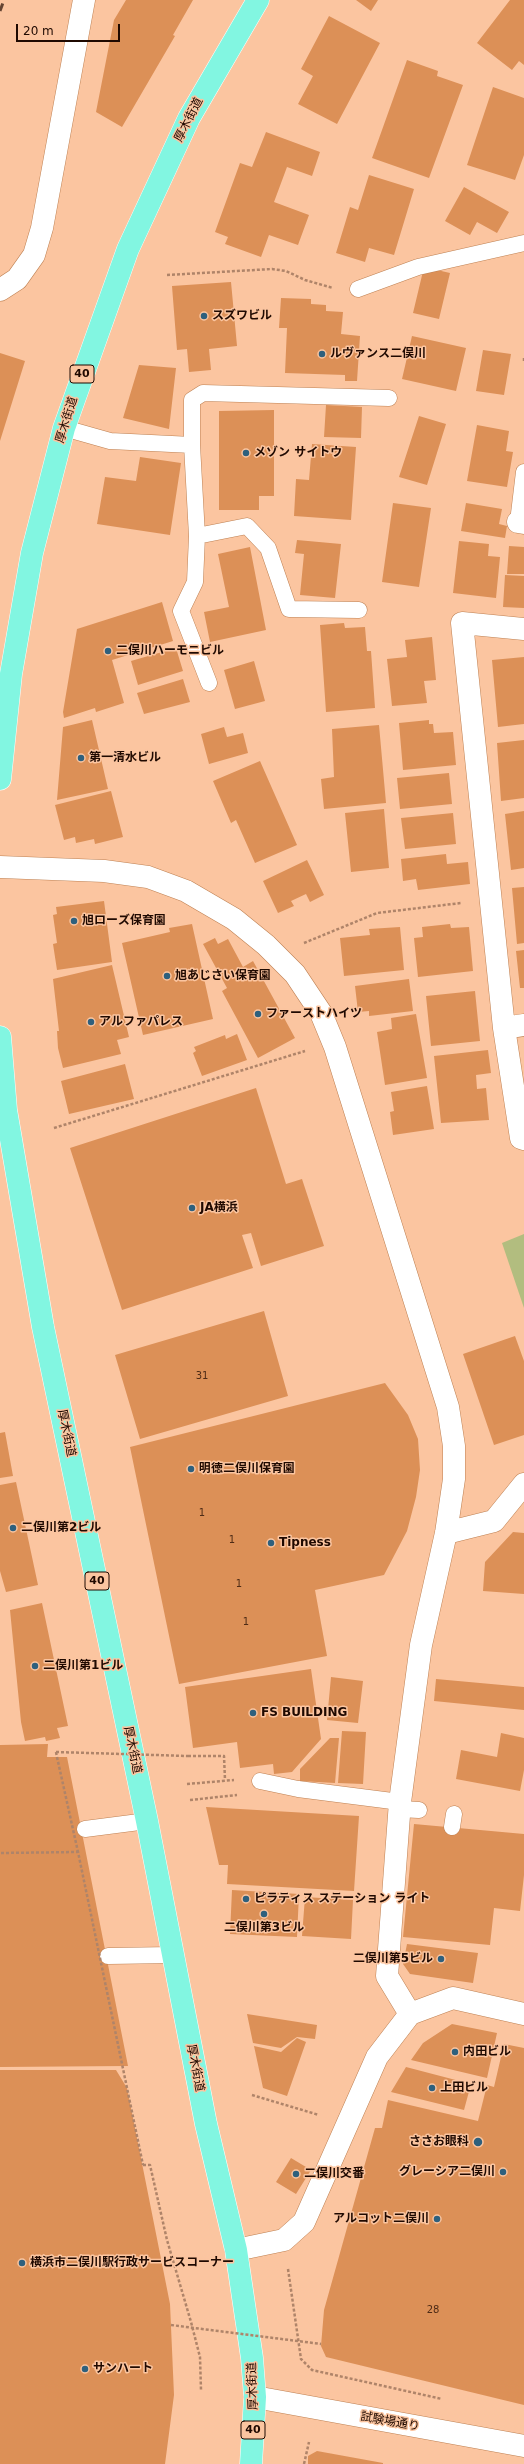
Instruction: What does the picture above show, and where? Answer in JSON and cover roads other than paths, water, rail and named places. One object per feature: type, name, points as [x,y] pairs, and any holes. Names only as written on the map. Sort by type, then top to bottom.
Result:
[{"type":"main road","name":"厚木街道","points":[[0,779],[11,674],[32,553],[64,428],[128,249],[189,118],[258,0]]},
{"type":"main road","name":"厚木街道","points":[[0,1036],[6,1110],[43,1327],[147,1821],[206,2124],[236,2250],[252,2358],[255,2397],[251,2464]]},
{"type":"street","points":[[0,290],[17,279],[34,255],[42,228],[84,0]]},
{"type":"street","points":[[524,629],[462,623],[491,900],[514,1026],[521,1138],[524,1139]]},
{"type":"street","points":[[0,867],[104,871],[148,877],[186,891],[234,919],[266,945],[295,974],[317,1007],[335,1047],[448,1407],[454,1446],[454,1479],[446,1533],[421,1645],[406,1807],[386,1976],[410,2014]]},
{"type":"street","points":[[446,1533],[494,1521],[524,1484]]},
{"type":"street","points":[[236,2250],[284,2240],[304,2222],[377,2057],[410,2014],[453,1998],[524,2014]]},
{"type":"street","name":"試験場通り","points":[[255,2397],[524,2446]]},
{"type":"lane","points":[[358,289],[418,267],[524,243]]},
{"type":"lane","points":[[209,683],[181,611],[195,582],[197,536],[192,445],[192,400],[203,393],[389,398]]},
{"type":"lane","points":[[64,428],[110,441],[192,445]]},
{"type":"lane","points":[[521,523],[524,472]]},
{"type":"lane","points":[[197,536],[247,526],[268,548],[289,609],[359,610]]},
{"type":"lane","points":[[260,1781],[298,1789],[406,1807]]},
{"type":"lane","points":[[85,1829],[147,1821]]},
{"type":"lane","points":[[108,1956],[173,1955]]},
{"type":"railway","points":[[0,11],[4,0]]},
{"type":"place","name":"スズワビル","points":[[204,316]]},
{"type":"place","name":"ルヴァンス二俣川","points":[[322,354]]},
{"type":"place","name":"メゾン サイトウ","points":[[246,453]]},
{"type":"place","name":"二俣川ハーモニビル","points":[[108,651]]},
{"type":"place","name":"第一清水ビル","points":[[81,758]]},
{"type":"place","name":"旭ローズ保育園","points":[[74,921]]},
{"type":"place","name":"旭あじさい保育園","points":[[167,976]]},
{"type":"place","name":"ファーストハイツ","points":[[258,1014]]},
{"type":"place","name":"アルファパレス","points":[[91,1022]]},
{"type":"place","name":"JA横浜","points":[[192,1208]]},
{"type":"place","name":"明徳二俣川保育園","points":[[191,1469]]},
{"type":"place","name":"二俣川第2ビル","points":[[13,1528]]},
{"type":"place","name":"Tipness","points":[[271,1543]]},
{"type":"place","name":"二俣川第1ビル","points":[[35,1666]]},
{"type":"place","name":"FS BUILDING","points":[[253,1713]]},
{"type":"place","name":"ピラティス ステーション ライト","points":[[246,1899]]},
{"type":"place","name":"二俣川第3ビル","points":[[264,1914]]},
{"type":"place","name":"二俣川第5ビル","points":[[441,1959]]},
{"type":"place","name":"内田ビル","points":[[455,2052]]},
{"type":"place","name":"上田ビル","points":[[432,2088]]},
{"type":"place","name":"ささお眼科","points":[[478,2142]]},
{"type":"place","name":"グレーシア二俣川","points":[[503,2172]]},
{"type":"place","name":"二俣川交番","points":[[296,2174]]},
{"type":"place","name":"アルコット二俣川","points":[[437,2219]]},
{"type":"place","name":"横浜市二俣川駅行政サービスコーナー","points":[[22,2263]]},
{"type":"place","name":"サンハート","points":[[85,2369]]}]
